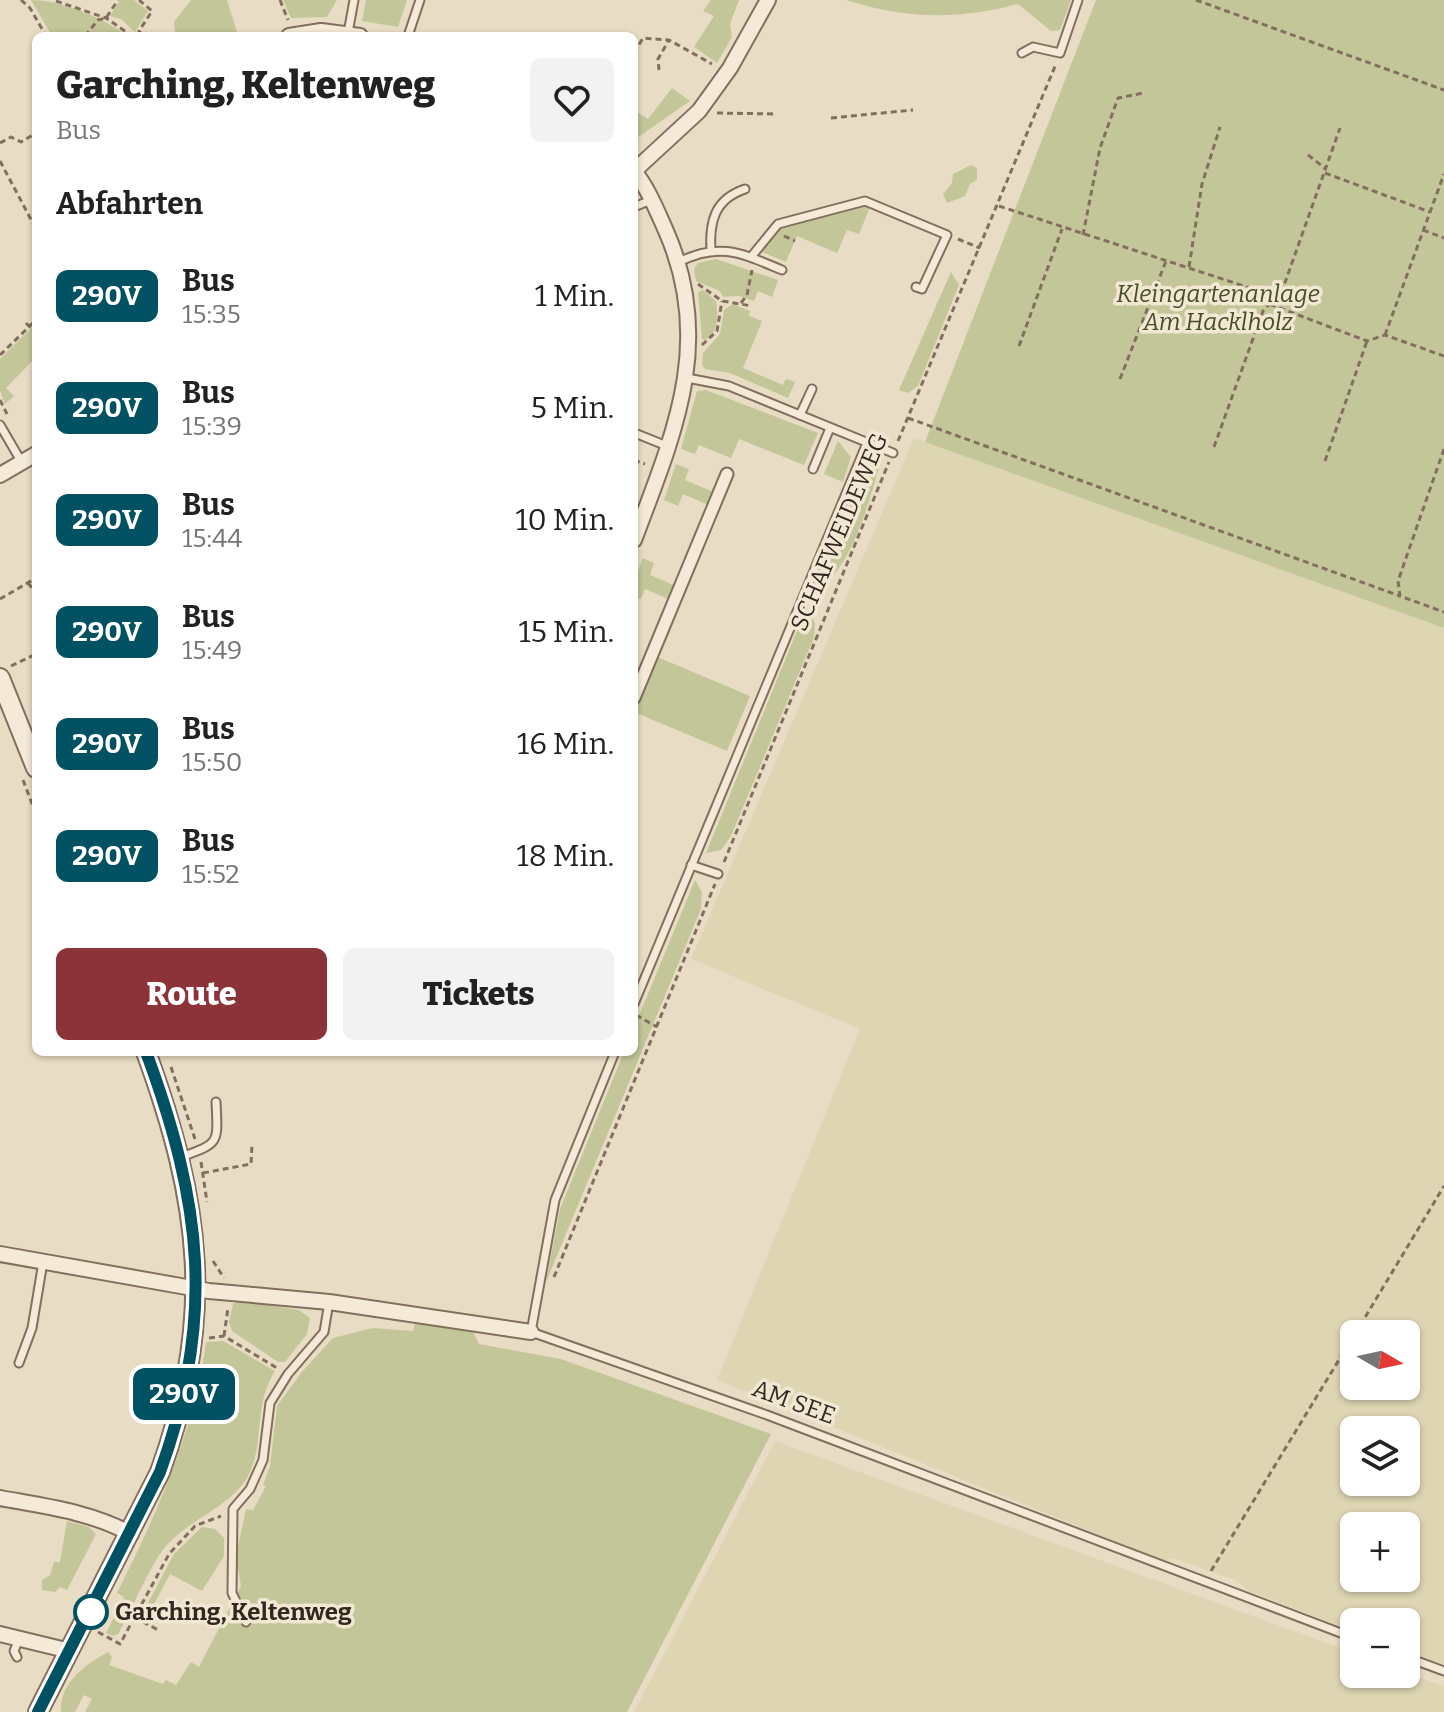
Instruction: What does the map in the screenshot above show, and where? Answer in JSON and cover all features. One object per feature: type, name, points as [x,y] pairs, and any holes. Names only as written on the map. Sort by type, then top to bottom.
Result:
[{"type":"street","points":[[638,167],[699,111],[730,68],[768,0]]},
{"type":"street","points":[[638,178],[679,262],[689,346],[687,378],[669,447],[638,529]]},
{"type":"street","points":[[0,475],[32,456]]},
{"type":"street","points":[[638,688],[727,474]]},
{"type":"street","points":[[6,672],[32,755]]},
{"type":"street","points":[[39,1712],[131,1534],[175,1430],[194,1337],[197,1289],[195,1236],[181,1157],[147,1056]]},
{"type":"street","name":"AM SEE","points":[[0,1254],[197,1289],[329,1302],[531,1332]]},
{"type":"street","points":[[0,1498],[52,1507],[117,1526],[131,1534]]},
{"type":"street","points":[[0,1634],[70,1651]]},
{"type":"lane","points":[[354,0],[354,32]]},
{"type":"lane","points":[[409,32],[420,0]]},
{"type":"lane","points":[[1022,53],[1033,47],[1060,53],[1078,0]]},
{"type":"lane","points":[[711,251],[711,224],[717,209],[732,194],[745,189]]},
{"type":"lane","points":[[638,205],[651,200]]},
{"type":"lane","points":[[751,257],[778,224],[865,201],[947,235],[922,289],[916,287]]},
{"type":"lane","points":[[679,262],[711,251],[730,249],[782,270]]},
{"type":"lane","points":[[687,378],[729,386],[893,453]]},
{"type":"lane","points":[[800,415],[812,389]]},
{"type":"lane","points":[[0,425],[21,461]]},
{"type":"lane","points":[[813,469],[830,428]]},
{"type":"lane","points":[[638,434],[669,447]]},
{"type":"lane","points":[[638,996],[867,443]]},
{"type":"lane","points":[[691,865],[718,874]]},
{"type":"lane","points":[[531,1332],[555,1200],[613,1056]]},
{"type":"lane","points":[[181,1157],[213,1146],[218,1140],[216,1102]]},
{"type":"lane","points":[[19,1363],[32,1328],[43,1262]]},
{"type":"lane","points":[[246,1622],[232,1593],[233,1509],[250,1489],[263,1460],[270,1403],[288,1374],[324,1332],[329,1302]]},
{"type":"lane","name":"AM SEE","points":[[531,1332],[781,1420],[1340,1633]]},
{"type":"lane","points":[[17,1657],[14,1651],[19,1639]]},
{"type":"lane","points":[[1420,1662],[1444,1671]]},
{"type":"path","points":[[21,0],[30,8],[44,32]]},
{"type":"path","points":[[55,0],[106,18],[132,32]]},
{"type":"path","points":[[88,32],[98,20],[106,18],[118,0]]},
{"type":"path","points":[[137,32],[152,11],[139,0]]},
{"type":"path","points":[[280,0],[291,32]]},
{"type":"path","points":[[1196,0],[1444,90]]},
{"type":"path","points":[[638,46],[643,38],[669,40],[718,67]]},
{"type":"path","points":[[659,70],[658,59],[669,40]]},
{"type":"path","name":"SCHAFWEIDEWEG","points":[[537,1299],[550,1287],[718,874],[1060,53]]},
{"type":"path","points":[[1083,235],[1100,148],[1118,98],[1143,93]]},
{"type":"path","points":[[831,118],[913,110]]},
{"type":"path","points":[[709,113],[776,114]]},
{"type":"path","points":[[1189,268],[1202,184],[1220,127]]},
{"type":"path","points":[[1214,447],[1263,311],[1282,291],[1340,128]]},
{"type":"path","points":[[0,143],[11,137],[21,142],[32,135]]},
{"type":"path","points":[[1308,155],[1325,171],[1430,212]]},
{"type":"path","points":[[0,161],[32,221]]},
{"type":"path","points":[[1385,335],[1444,174]]},
{"type":"path","points":[[999,205],[1253,289],[1269,304],[1367,341],[1385,335],[1444,356]]},
{"type":"path","points":[[1019,346],[1063,228]]},
{"type":"path","points":[[1423,230],[1444,238]]},
{"type":"path","points":[[947,235],[980,248]]},
{"type":"path","points":[[741,303],[747,295],[753,274],[751,257]]},
{"type":"path","points":[[1120,379],[1166,261]]},
{"type":"path","points":[[683,285],[705,287],[722,301],[752,306]]},
{"type":"path","points":[[689,346],[711,340],[717,331],[722,301]]},
{"type":"path","points":[[0,355],[32,322]]},
{"type":"path","points":[[27,325],[32,329]]},
{"type":"path","points":[[1325,461],[1367,341]]},
{"type":"path","points":[[0,400],[7,414]]},
{"type":"path","points":[[908,418],[1444,612]]},
{"type":"path","points":[[1400,596],[1398,581],[1444,449]]},
{"type":"path","points":[[0,599],[32,580]]},
{"type":"path","points":[[28,583],[32,588]]},
{"type":"path","points":[[6,672],[32,656]]},
{"type":"path","points":[[638,1016],[657,1027]]},
{"type":"path","points":[[203,1173],[251,1164],[252,1145]]},
{"type":"path","points":[[1363,1320],[1444,1186]]},
{"type":"path","points":[[224,1336],[230,1293]]},
{"type":"path","points":[[194,1337],[224,1336],[288,1374]]},
{"type":"path","points":[[1205,1582],[1340,1357]]},
{"type":"path","points":[[84,1625],[120,1644],[169,1554],[195,1526],[233,1509]]},
{"type":"path","points":[[134,1617],[160,1631]]},
{"type":"shaded area","points":[[914,438],[1444,628],[1444,1665],[1420,1656],[1420,1608],[1340,1608],[1340,1626],[1249,1591],[1237,1581],[1172,1558],[1164,1561],[717,1380],[860,1029],[691,959]]},
{"type":"shaded area","points":[[775,1441],[1340,1648],[1340,1688],[1420,1688],[1420,1678],[1444,1686],[1444,1712],[634,1712]]},
{"type":"green space","points":[[31,0],[82,11],[122,32],[50,32]]},
{"type":"green space","points":[[120,0],[134,0],[148,11],[135,32],[121,19],[110,16]]},
{"type":"green space","points":[[191,0],[227,0],[237,32],[175,32],[174,22]]},
{"type":"green space","points":[[283,0],[337,0],[327,17],[291,18]]},
{"type":"green space","points":[[366,0],[407,0],[398,27],[362,21]]},
{"type":"green space","points":[[711,0],[739,0],[730,24],[732,37],[717,63],[694,47],[714,16],[703,11]]},
{"type":"green space","points":[[846,0],[1071,0],[1060,30],[1051,31],[1018,4],[974,13],[931,15],[889,11]]},
{"type":"green space","name":"Kleingartenanlage Am Hacklholz","points":[[1096,0],[1444,0],[1444,628],[925,442]]},
{"type":"green space","points":[[672,88],[690,101],[638,137],[638,113],[648,119]]},
{"type":"green space","points":[[971,165],[977,168],[977,180],[970,184],[965,196],[947,203],[943,194],[952,183],[953,174]]},
{"type":"green space","points":[[870,207],[859,234],[847,230],[837,253],[797,236],[786,262],[762,252],[773,233],[784,227]]},
{"type":"green space","points":[[716,259],[778,280],[772,297],[758,291],[754,301],[739,296],[723,297],[720,291],[696,281],[694,269],[698,263]]},
{"type":"green space","points":[[951,272],[959,285],[918,386],[908,393],[899,390]]},
{"type":"green space","points":[[703,290],[716,301],[717,312],[717,322],[706,340],[702,339],[698,292]]},
{"type":"green space","points":[[733,304],[750,311],[749,316],[762,321],[743,368],[783,385],[786,379],[795,382],[788,398],[730,373],[705,369],[702,365],[703,353],[720,334],[724,310]]},
{"type":"green space","points":[[32,327],[32,361],[6,388],[14,396],[5,404],[0,390],[0,359]]},
{"type":"green space","points":[[706,390],[818,433],[804,465],[739,439],[731,458],[699,445],[695,454],[681,449],[697,391]]},
{"type":"green space","points":[[838,441],[851,457],[843,482],[824,474]]},
{"type":"green space","points":[[871,455],[879,467],[858,532],[842,564],[822,584],[818,582]]},
{"type":"green space","points":[[676,464],[689,469],[685,480],[716,493],[711,506],[683,494],[678,506],[664,500]]},
{"type":"green space","points":[[643,558],[654,563],[650,575],[678,587],[673,601],[645,589],[641,599],[638,598],[638,571]]},
{"type":"green space","points":[[806,609],[815,623],[814,637],[731,836],[721,850],[706,853]]},
{"type":"green space","points":[[655,656],[750,696],[727,751],[638,714],[638,701]]},
{"type":"green space","points":[[695,880],[702,892],[701,909],[546,1282],[560,1209],[622,1056],[638,1056],[638,1018]]},
{"type":"green space","points":[[241,1301],[299,1310],[310,1318],[307,1334],[285,1362],[278,1362],[232,1331],[229,1322],[233,1304]]},
{"type":"green space","points":[[415,1323],[473,1332],[479,1344],[561,1359],[771,1434],[627,1712],[85,1712],[92,1699],[84,1695],[75,1712],[61,1712],[64,1692],[69,1683],[91,1662],[108,1652],[112,1657],[109,1665],[163,1684],[166,1680],[176,1685],[191,1662],[199,1667],[241,1586],[236,1556],[246,1509],[253,1510],[266,1486],[263,1485],[270,1466],[277,1406],[301,1373],[333,1338],[373,1328],[413,1331]]},
{"type":"green space","points":[[223,1341],[275,1371],[264,1398],[253,1465],[239,1489],[182,1531],[162,1551],[118,1634],[112,1636],[106,1633],[124,1597],[117,1593],[146,1533],[183,1440],[193,1408],[206,1342]]},
{"type":"green space","points":[[67,1521],[89,1527],[96,1534],[67,1590],[60,1587],[55,1592],[42,1590],[42,1580],[50,1575],[54,1562],[60,1562]]},
{"type":"green space","points":[[202,1527],[215,1529],[224,1538],[224,1556],[202,1591],[170,1574],[153,1606],[148,1603],[174,1554]]},
{"type":"bus line","name":"290V","points":[[38,1712],[160,1472],[175,1430],[191,1359],[197,1289],[195,1236],[184,1170],[147,1056]]},
{"type":"place","name":"Garching, Keltenweg","points":[[91,1612]]}]
